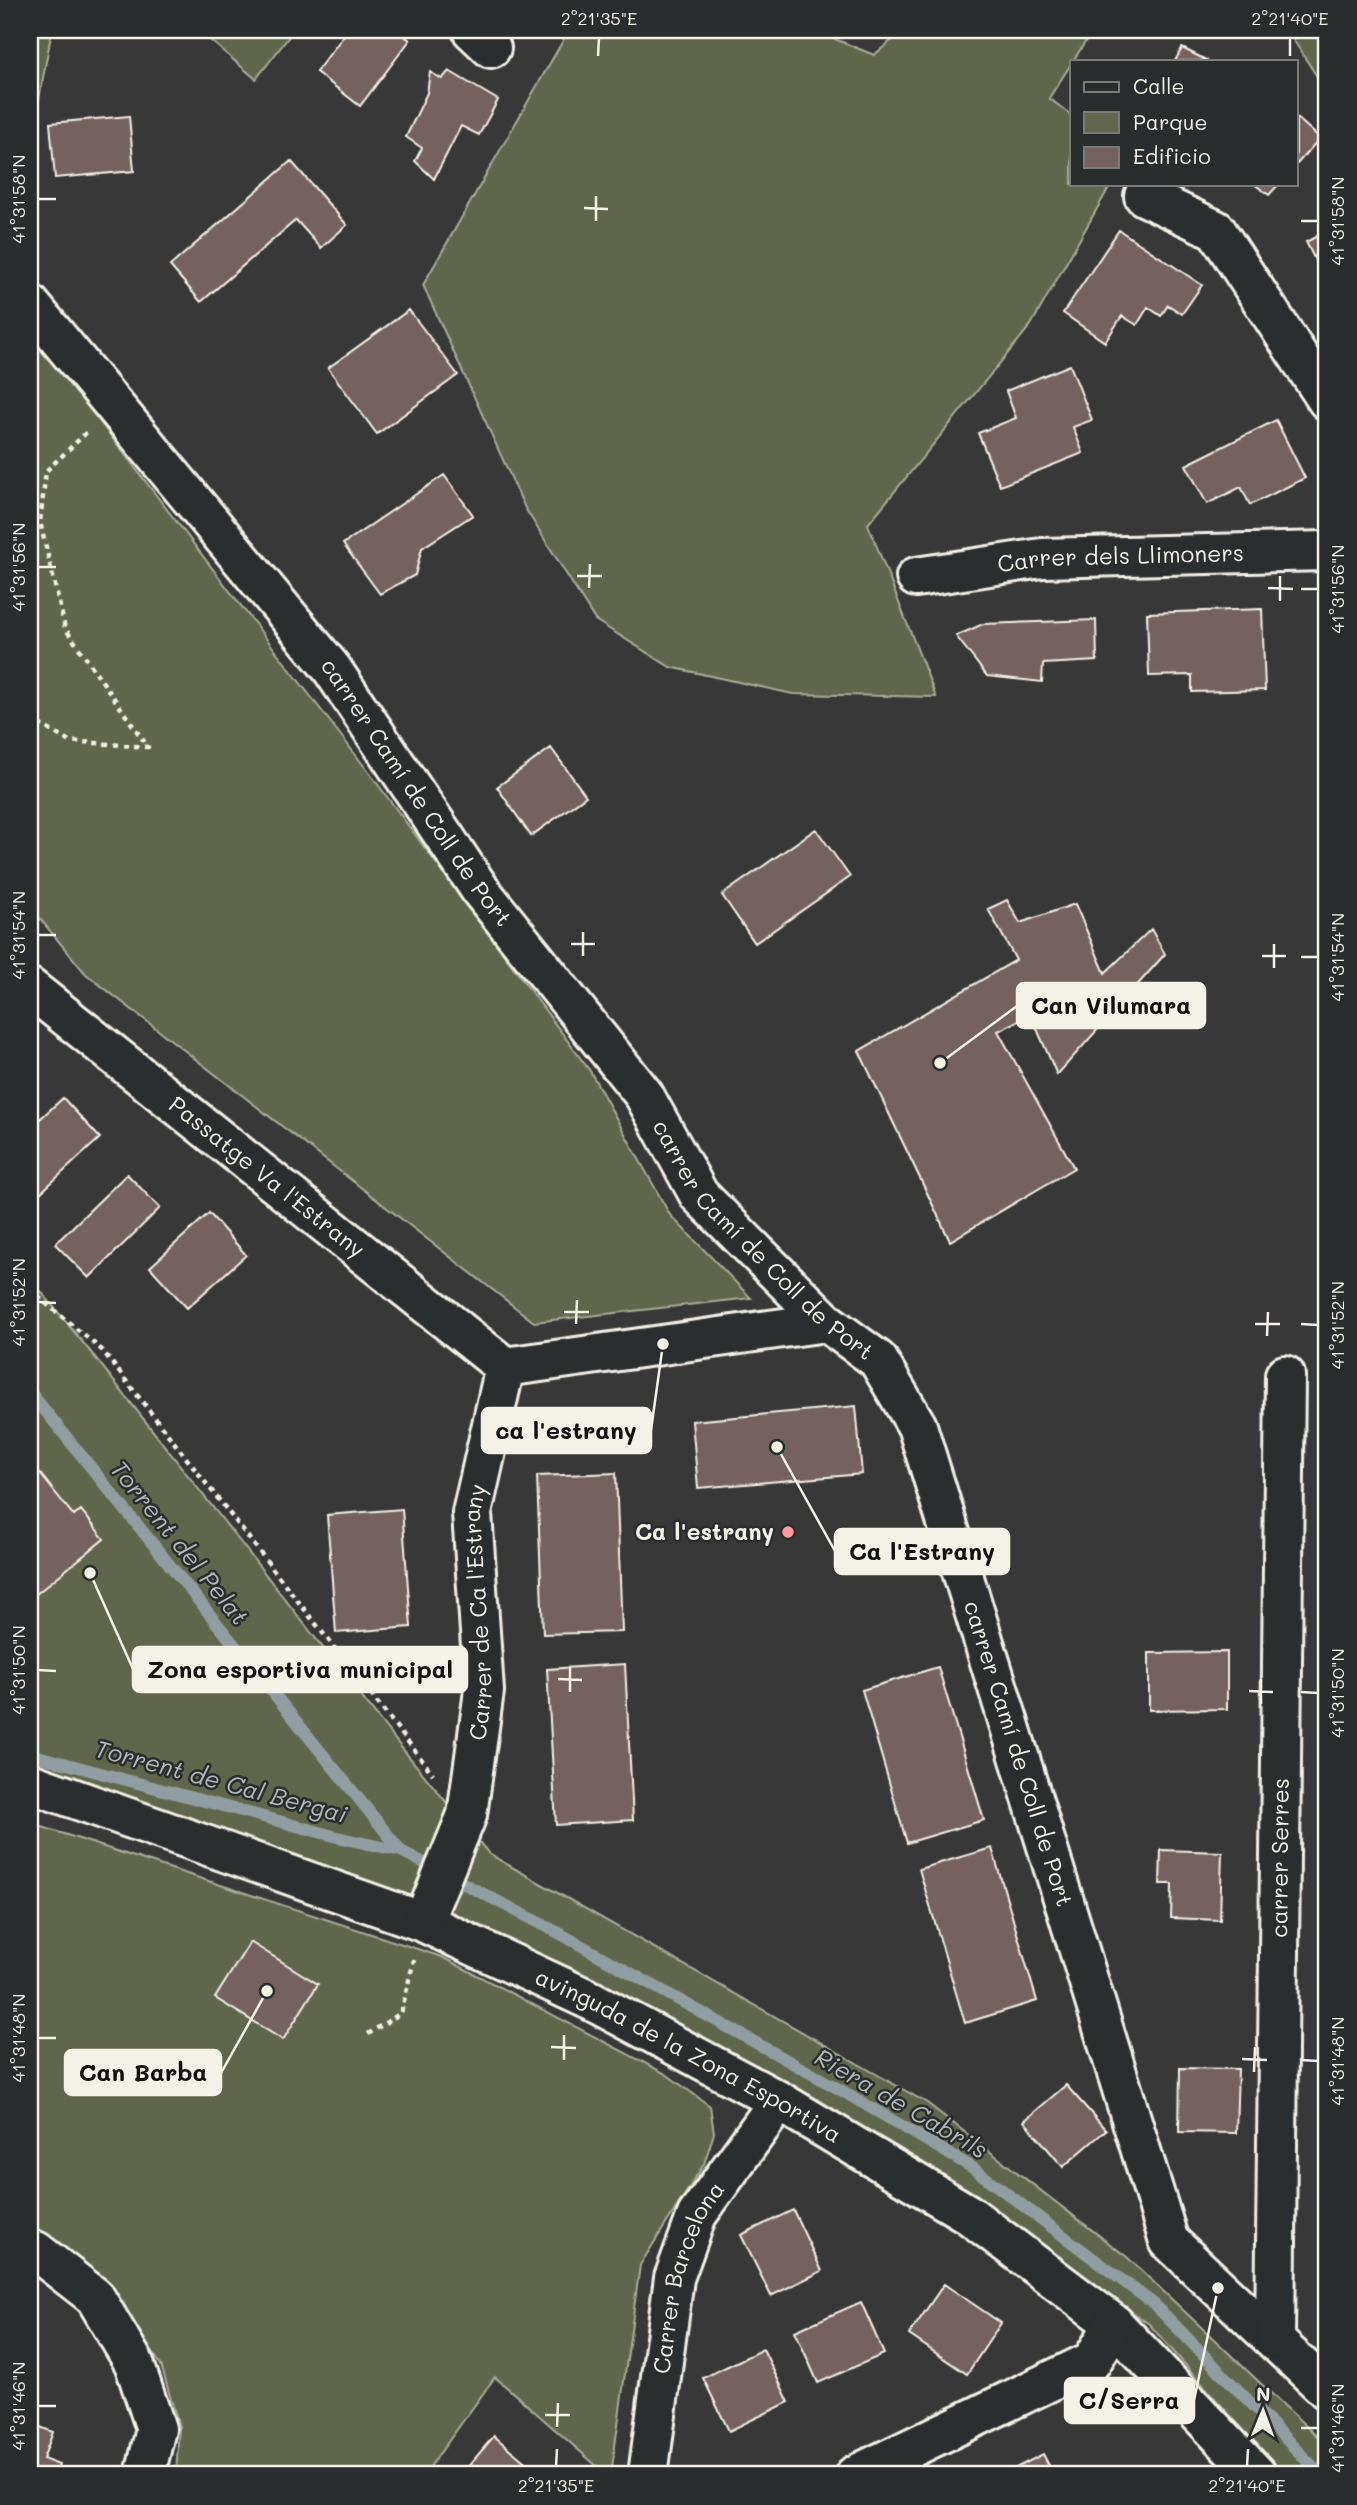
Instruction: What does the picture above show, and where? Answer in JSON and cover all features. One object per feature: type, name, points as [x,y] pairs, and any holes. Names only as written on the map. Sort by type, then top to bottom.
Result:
[{"type":"street","points":[[1144,196],[1216,230],[1327,400]]},
{"type":"street","name":"carrer Camí de Coll de Port","points":[[30,304],[332,668],[481,891],[644,1094],[699,1195],[826,1322],[878,1360],[917,1426],[1169,2241],[1327,2390]]},
{"type":"street","name":"Carrer dels Llimoners","points":[[916,578],[1042,558],[1327,551]]},
{"type":"street","name":"Passatge Va l'Estrany","points":[[30,988],[505,1367]]},
{"type":"street","points":[[505,1367],[826,1322]]},
{"type":"street","name":"Carrer de Ca l'Estrany","points":[[430,1906],[467,1815],[484,1691],[472,1513],[505,1367]]},
{"type":"street","name":"carrer Serres","points":[[1275,2339],[1285,1375]]},
{"type":"street","name":"avinguda de la Zona Esportiva","points":[[30,1783],[430,1906],[592,2001],[779,2101],[968,2214],[1114,2325],[1257,2475]]},
{"type":"street","name":"Carrer Barcelona","points":[[648,2475],[674,2278],[696,2215],[779,2101]]},
{"type":"street","points":[[30,2249],[95,2297],[134,2363],[156,2429],[145,2475]]},
{"type":"street","points":[[855,2475],[1092,2361],[1114,2325]]},
{"type":"path","points":[[30,719],[69,741],[148,747],[65,628],[40,522],[46,471],[115,407]]},
{"type":"path","points":[[30,1290],[102,1350],[467,1815]]},
{"type":"path","points":[[368,2034],[401,2013],[430,1906]]},
{"type":"green space","points":[[30,30],[52,30],[30,147]]},
{"type":"green space","points":[[198,30],[294,30],[256,79]]},
{"type":"green space","points":[[569,30],[813,30],[874,55],[904,30],[1093,30],[1074,60],[1070,60],[1070,66],[1049,98],[1070,114],[1070,186],[1110,186],[1031,325],[868,524],[936,697],[793,694],[670,667],[595,620],[525,508],[423,285]]},
{"type":"green space","points":[[1287,30],[1327,30],[1327,92]]},
{"type":"green space","points":[[30,331],[368,771],[590,1071],[670,1215],[751,1298],[534,1322],[86,974],[30,907]]},
{"type":"green space","points":[[30,1278],[401,1747],[489,1854],[927,2103],[1127,2257],[1327,2446],[1327,2475],[1283,2475],[1149,2324],[1026,2238],[686,2040],[30,1771]]},
{"type":"green space","points":[[30,1823],[442,1957],[666,2074],[710,2106],[714,2133],[704,2164],[640,2265],[611,2475],[607,2475],[495,2377],[424,2475],[176,2475],[179,2427],[161,2365],[106,2283],[30,2227]]},
{"type":"building","points":[[348,30],[396,30],[410,40],[360,106],[316,72]]},
{"type":"building","points":[[1182,48],[1206,60],[1176,60]]},
{"type":"building","points":[[449,71],[498,100],[479,135],[461,126],[434,179],[415,161],[422,148],[406,137],[427,93],[430,72],[442,79]]},
{"type":"building","points":[[129,116],[134,171],[55,178],[50,123]]},
{"type":"building","points":[[1298,119],[1320,138],[1298,163]]},
{"type":"building","points":[[291,161],[347,225],[321,248],[296,220],[201,302],[170,266]]},
{"type":"building","points":[[1257,186],[1277,186],[1269,195]]},
{"type":"building","points":[[1119,230],[1202,285],[1182,314],[1168,305],[1161,316],[1148,307],[1137,325],[1122,316],[1105,342],[1063,313]]},
{"type":"building","points":[[1327,231],[1327,284],[1306,242]]},
{"type":"building","points":[[409,310],[458,375],[377,434],[328,368]]},
{"type":"building","points":[[1070,365],[1092,420],[1073,427],[1083,453],[1000,486],[978,433],[1016,418],[1006,391]]},
{"type":"building","points":[[1276,420],[1305,478],[1250,505],[1241,487],[1207,504],[1186,465]]},
{"type":"building","points":[[444,475],[473,515],[422,548],[415,575],[380,594],[343,544]]},
{"type":"building","points":[[1262,609],[1265,690],[1192,692],[1192,675],[1149,676],[1147,613]]},
{"type":"building","points":[[1096,620],[1097,661],[1043,664],[1042,682],[987,676],[956,636],[983,624]]},
{"type":"building","points":[[551,748],[586,796],[531,836],[497,787]]},
{"type":"building","points":[[816,829],[850,877],[755,943],[722,895]]},
{"type":"building","points":[[1007,900],[1020,923],[1075,904],[1105,973],[1151,929],[1165,954],[1057,1075],[1031,1015],[998,1031],[1074,1168],[950,1241],[859,1051],[1016,960],[988,909]]},
{"type":"building","points":[[63,1098],[100,1138],[38,1195],[30,1186],[30,1128]]},
{"type":"building","points":[[127,1174],[160,1208],[89,1278],[55,1244]]},
{"type":"building","points":[[209,1213],[246,1255],[187,1308],[150,1267]]},
{"type":"building","name":"Ca l'estrany","points":[[856,1406],[862,1474],[698,1488],[692,1421]]},
{"type":"building","points":[[30,1461],[74,1516],[81,1510],[104,1539],[30,1599]]},
{"type":"building","points":[[616,1473],[622,1632],[543,1634],[537,1476]]},
{"type":"building","points":[[402,1509],[411,1627],[336,1633],[327,1515]]},
{"type":"building","points":[[1227,1652],[1227,1709],[1149,1710],[1149,1653]]},
{"type":"building","points":[[625,1664],[633,1820],[556,1825],[547,1669]]},
{"type":"building","points":[[938,1667],[984,1820],[907,1843],[862,1690]]},
{"type":"building","points":[[992,1848],[1037,2001],[965,2023],[919,1869]]},
{"type":"building","points":[[1161,1850],[1222,1852],[1220,1920],[1171,1918],[1172,1884],[1160,1884]]},
{"type":"building","points":[[250,1942],[318,1984],[283,2040],[215,1998]]},
{"type":"building","points":[[1180,2068],[1238,2069],[1236,2133],[1179,2132]]},
{"type":"building","points":[[1066,2085],[1106,2130],[1063,2167],[1024,2121]]},
{"type":"building","points":[[793,2210],[822,2271],[771,2296],[741,2235]]},
{"type":"building","points":[[944,2284],[1001,2323],[967,2374],[909,2335]]},
{"type":"building","points":[[861,2302],[884,2354],[818,2383],[795,2331]]},
{"type":"building","points":[[763,2349],[789,2402],[729,2431],[703,2378]]},
{"type":"building","points":[[30,2423],[53,2432],[43,2459],[59,2465],[55,2475],[30,2475]]},
{"type":"building","points":[[494,2436],[541,2475],[461,2475]]},
{"type":"building","points":[[1043,2454],[1054,2475],[1002,2475]]},
{"type":"waterway","points":[[1324,30],[1327,34]]},
{"type":"waterway","name":"Torrent del Pelat","points":[[30,1392],[401,1851]]},
{"type":"waterway","name":"Riera de Cabrils","points":[[30,1754],[345,1839],[401,1851],[557,1932],[846,2093],[973,2168],[1155,2305],[1321,2475]]},
{"type":"place","name":"Can Vilumara","points":[[940,1063]]},
{"type":"place","name":"ca l'estrany","points":[[663,1344]]},
{"type":"place","name":"Ca l'Estrany","points":[[777,1447]]},
{"type":"place","name":"Ca l'estrany","points":[[788,1532]]},
{"type":"place","name":"Zona esportiva municipal","points":[[90,1573]]},
{"type":"place","name":"Can Barba","points":[[267,1991]]},
{"type":"place","name":"C/Serra","points":[[1218,2288]]},
{"type":"water label","name":"Torrent de Cal Bergai","points":[[221,1782]]}]
